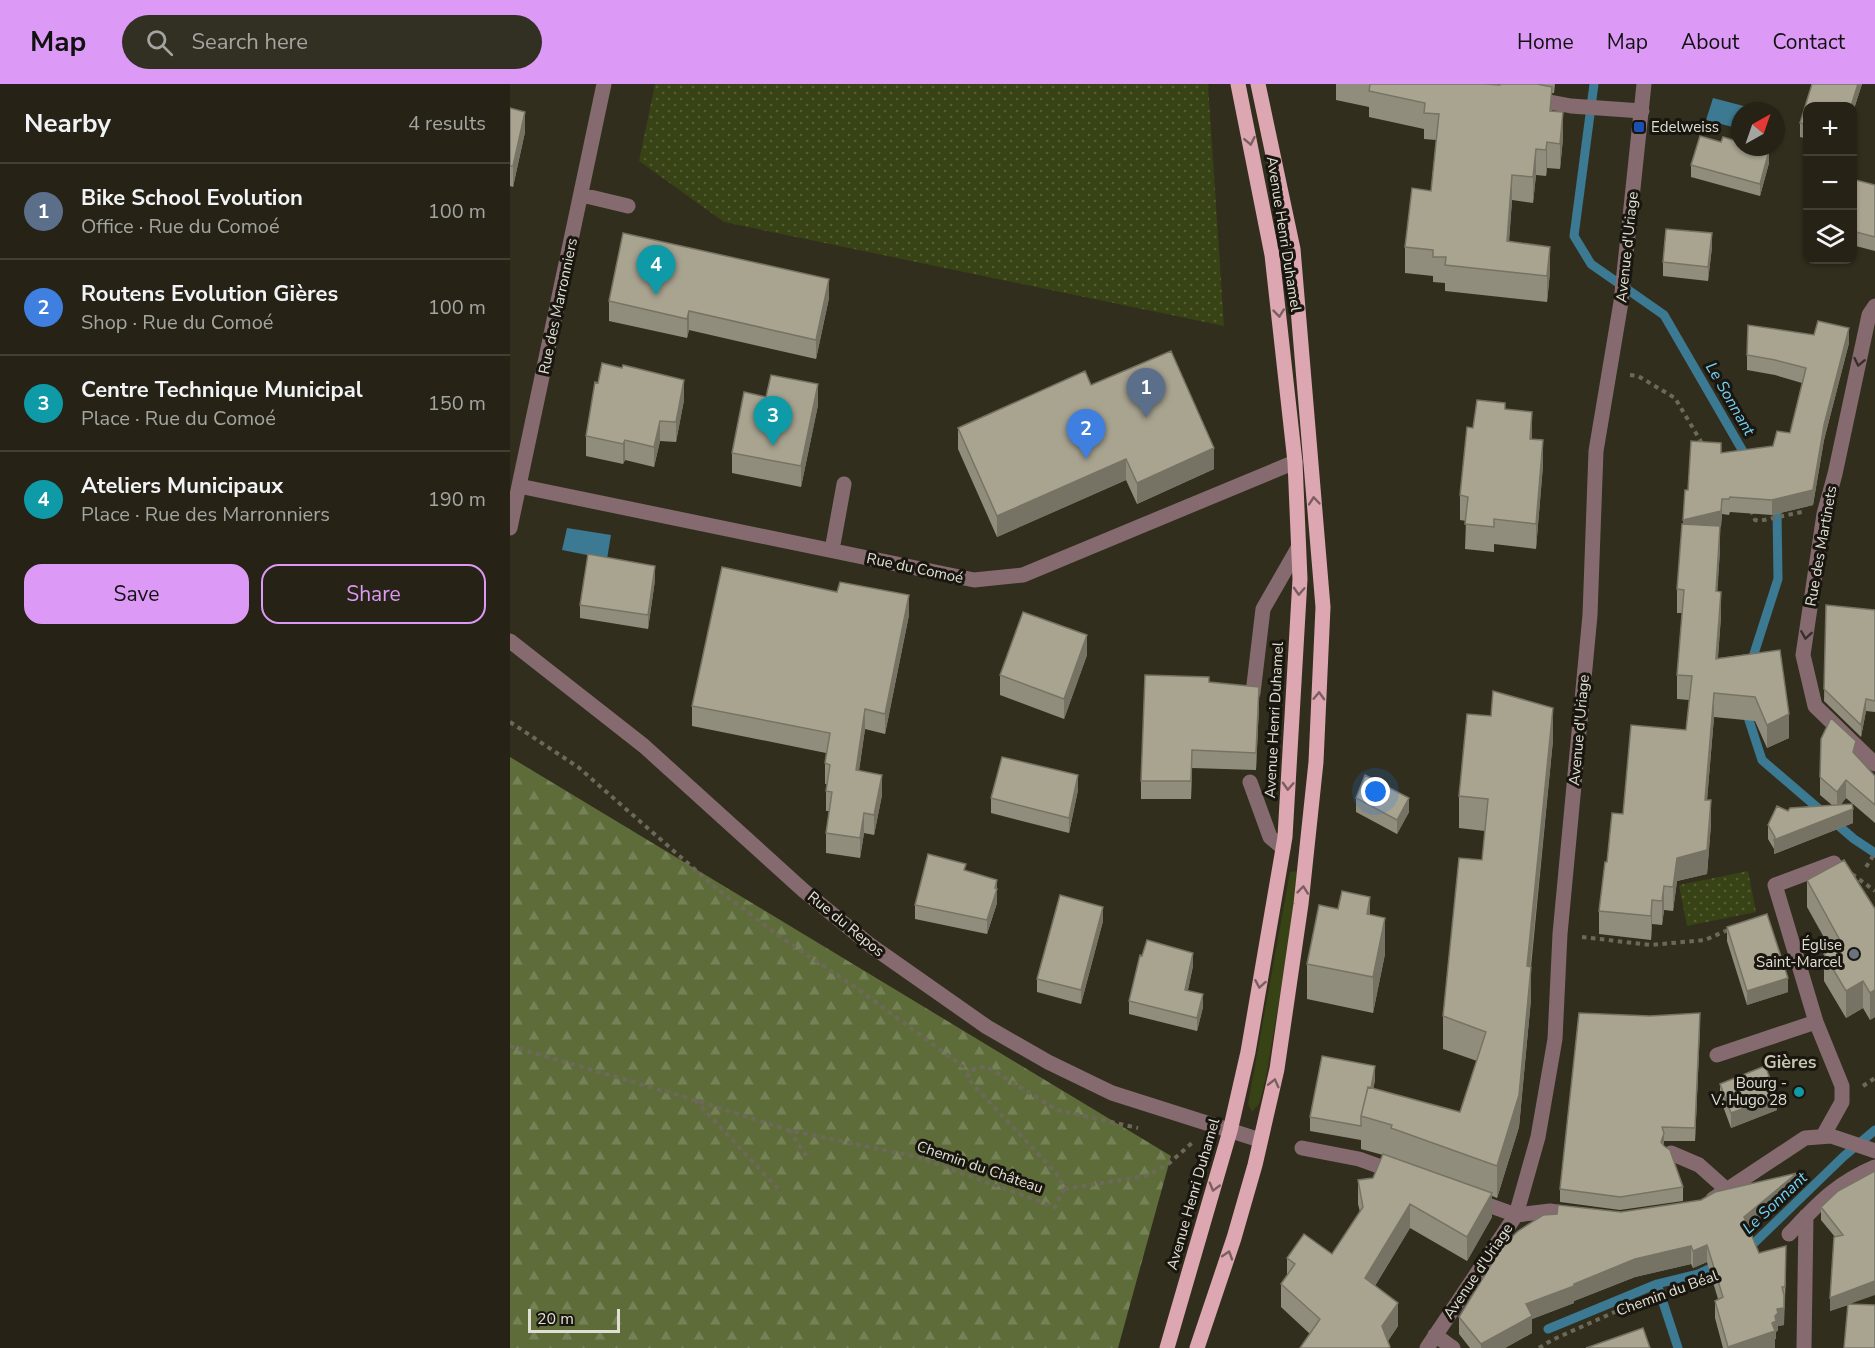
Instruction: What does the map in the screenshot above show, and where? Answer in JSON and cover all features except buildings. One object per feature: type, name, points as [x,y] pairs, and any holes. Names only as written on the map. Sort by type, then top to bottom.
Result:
[{"type":"main road","name":"Avenue Henri Duhamel","points":[[1167,1348],[1230,1131],[1248,1052],[1283,848],[1300,579],[1296,462],[1272,255],[1238,84]]},
{"type":"main road","name":"Avenue Henri Duhamel","points":[[1197,1348],[1234,1238],[1277,1069],[1301,904],[1316,762],[1323,607],[1293,249],[1258,84]]},
{"type":"street","name":"Rue des Marronniers","points":[[510,528],[604,84]]},
{"type":"street","name":"Avenue d'Uriage","points":[[1431,1342],[1516,1215],[1538,1137],[1555,1039],[1560,934],[1590,615],[1596,451],[1621,302],[1644,84]]},
{"type":"street","points":[[1524,97],[1570,106],[1642,111]]},
{"type":"street","points":[[582,195],[628,206]]},
{"type":"street","name":"Rue des Martinets","points":[[1875,306],[1869,315],[1835,474],[1824,514],[1803,656],[1815,705],[1875,764]]},
{"type":"street","name":"Rue du Comoé","points":[[519,486],[974,580],[1023,575],[1296,462]]},
{"type":"street","points":[[832,550],[844,484]]},
{"type":"street","points":[[1253,693],[1263,609],[1298,548]]},
{"type":"street","name":"Rue du Repos","points":[[510,641],[644,746],[803,890],[861,938],[987,1027],[1048,1062],[1112,1093],[1260,1140]]},
{"type":"street","points":[[1250,782],[1270,837],[1283,848]]},
{"type":"street","points":[[1827,1136],[1842,1102],[1842,1086],[1816,1022],[1775,885],[1834,863]]},
{"type":"street","points":[[1717,1055],[1816,1022]]},
{"type":"street","points":[[1700,1208],[1805,1138],[1827,1136],[1875,1150]]},
{"type":"street","points":[[1302,1148],[1359,1159],[1415,1179]]},
{"type":"street","points":[[1671,1153],[1699,1165],[1727,1190]]},
{"type":"street","points":[[1789,1234],[1828,1193],[1856,1175],[1875,1167]]},
{"type":"street","points":[[1460,1195],[1516,1215],[1550,1211],[1585,1216]]},
{"type":"street","points":[[1804,1348],[1806,1216]]},
{"type":"street","points":[[1431,1342],[1453,1348]]},
{"type":"path","points":[[1608,372],[1638,376],[1675,398],[1704,448]]},
{"type":"path","points":[[1749,505],[1755,520],[1785,516]]},
{"type":"path","points":[[510,722],[578,767],[716,888],[779,936],[969,1071],[986,1066],[1057,1110],[1149,1130]]},
{"type":"path","points":[[1866,867],[1875,854]]},
{"type":"path","points":[[1560,934],[1651,945],[1705,940],[1734,927]]},
{"type":"path","name":"Chemin du Château","points":[[510,1046],[695,1100],[788,1130],[917,1157],[1054,1206],[1064,1189],[1056,1173],[967,1078],[969,1071]]},
{"type":"path","points":[[695,1100],[782,1193]]},
{"type":"path","points":[[788,1130],[807,1157]]},
{"type":"path","points":[[1064,1189],[1146,1176],[1182,1154],[1195,1140],[1183,1138]]},
{"type":"path","name":"Chemin du Béal","points":[[1539,1348],[1637,1302],[1720,1274]]},
{"type":"green space","points":[[655,84],[1208,84],[1224,326],[724,222],[639,161]]},
{"type":"green space","points":[[510,757],[1171,1156],[1118,1348],[510,1348]]},
{"type":"green space","points":[[1297,871],[1292,924],[1266,1078],[1259,1104],[1252,1112],[1248,1104],[1290,872]]},
{"type":"green space","points":[[1748,871],[1756,912],[1687,926],[1679,885]]},
{"type":"water","points":[[1713,98],[1731,103],[1731,127],[1706,120]]},
{"type":"water","points":[[567,528],[611,535],[607,559],[562,550]]},
{"type":"waterway","name":"Le Sonnant","points":[[1594,84],[1574,236],[1591,264],[1664,315],[1748,460]]},
{"type":"waterway","name":"Le Sonnant","points":[[1751,663],[1778,579],[1777,511],[1772,503]]},
{"type":"waterway","name":"Le Sonnant","points":[[1746,711],[1762,760],[1854,839],[1875,853]]},
{"type":"waterway","name":"Le Sonnant","points":[[1747,1250],[1843,1157],[1875,1130]]},
{"type":"waterway","name":"Le Sonnant","points":[[1548,1329],[1657,1284],[1698,1274],[1719,1264]]},
{"type":"waterway","points":[[1657,1284],[1678,1348]]},
{"type":"place","name":"Edelweiss","points":[[1639,127]]},
{"type":"place","name":"Ateliers Municipaux","points":[[656,295]]},
{"type":"place","name":"Bike School Evolution","points":[[1146,418]]},
{"type":"place","name":"Centre Technique Municipal","points":[[773,446]]},
{"type":"place","name":"Routens Evolution Gières","points":[[1086,459]]},
{"type":"place","name":"Église Saint-Marcel","points":[[1854,954]]},
{"type":"place","name":"Bourg - V. Hugo 28","points":[[1799,1092]]},
{"type":"district","name":"Gières","points":[[1790,1062]]}]
